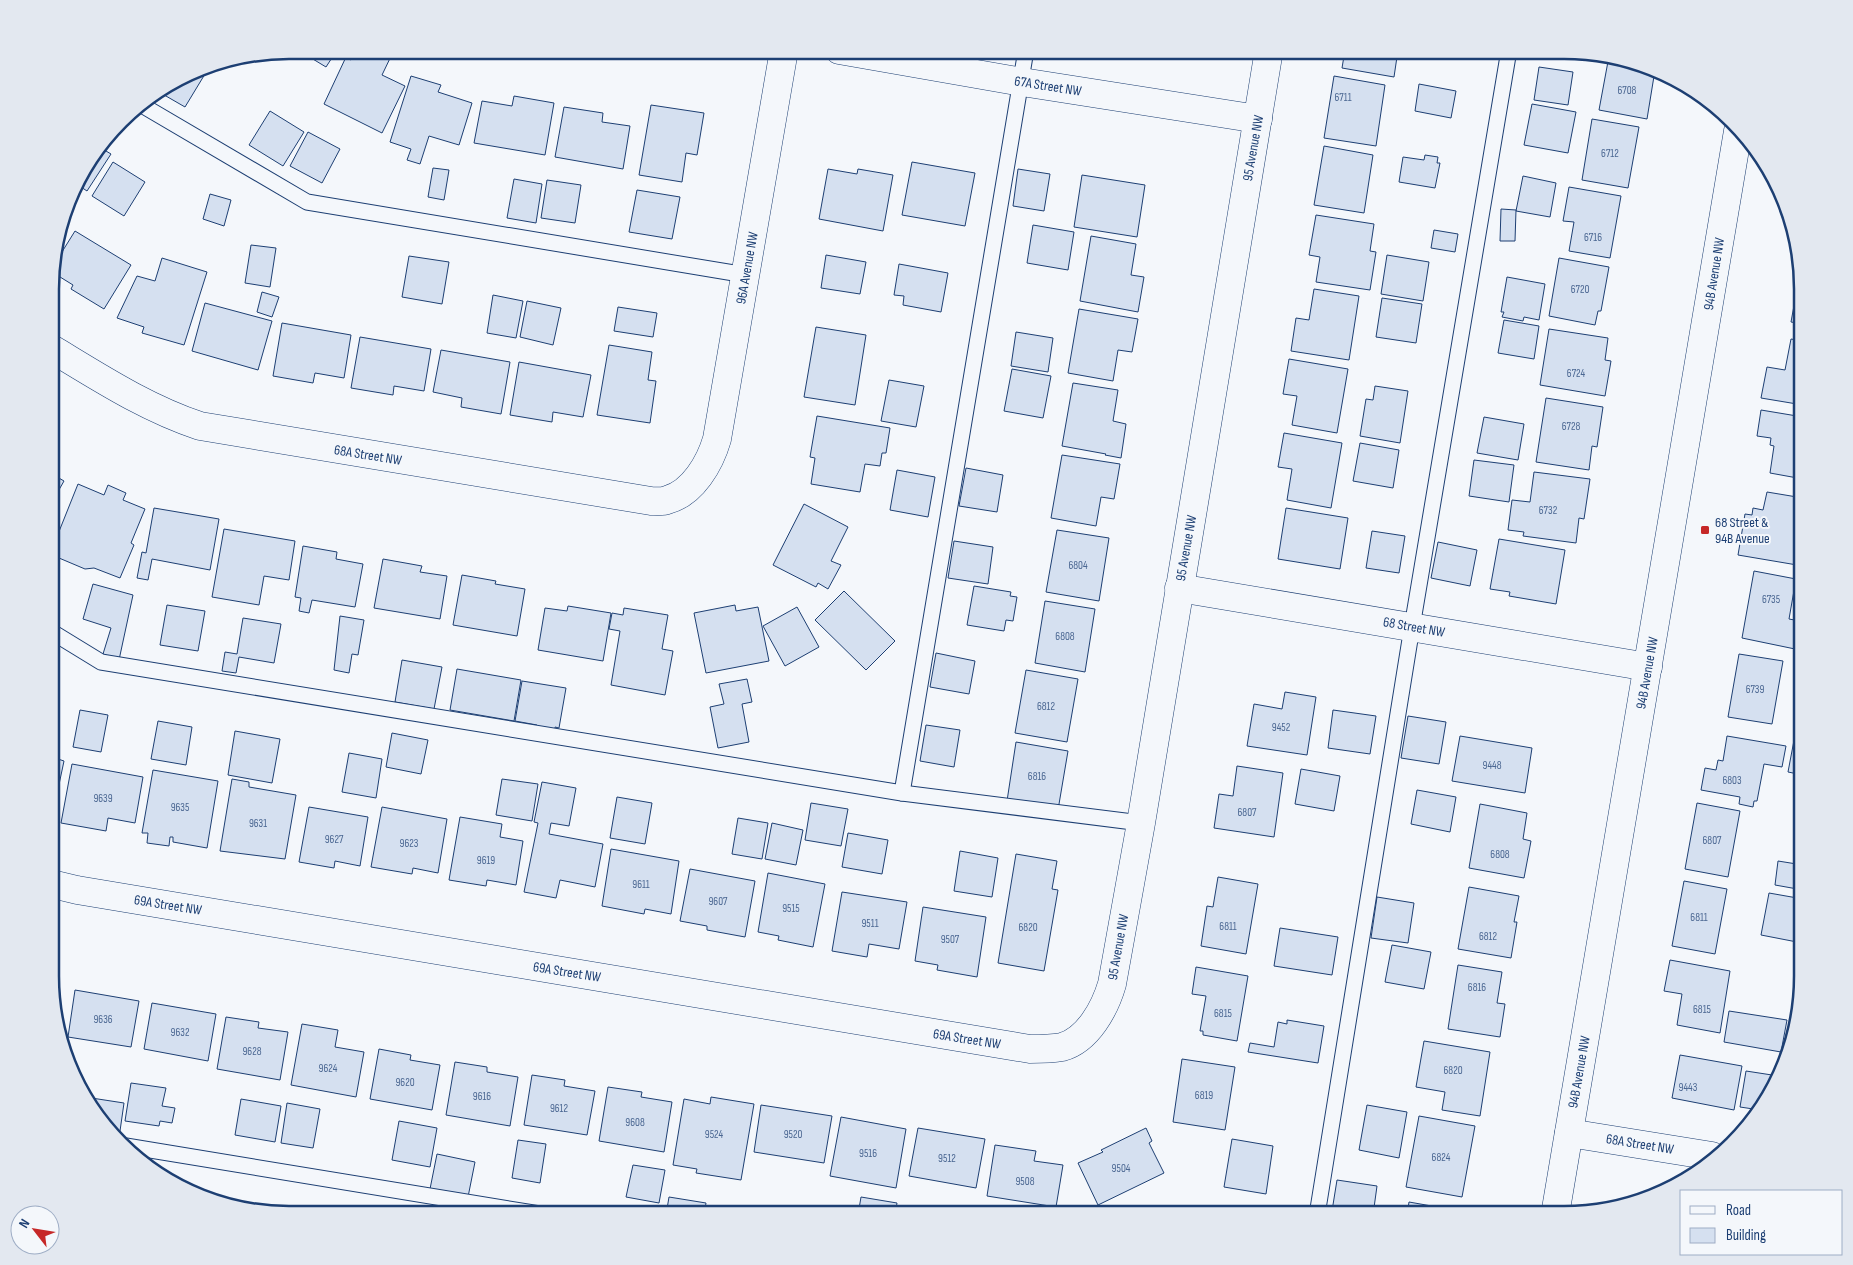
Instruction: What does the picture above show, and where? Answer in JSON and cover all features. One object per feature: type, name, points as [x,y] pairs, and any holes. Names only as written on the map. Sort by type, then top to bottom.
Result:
[{"type":"street","name":"96A Avenue NW","points":[[696,480],[713,452],[717,439],[782,59]]},
{"type":"street","name":"67A Street NW","points":[[890,59],[1022,82],[1258,119]]},
{"type":"street","name":"95 Avenue NW","points":[[1081,1036],[1107,1001],[1112,984],[1141,823],[1268,59]]},
{"type":"street","name":"94B Avenue NW","points":[[1557,1206],[1737,137]]},
{"type":"street","name":"68A Street NW","points":[[59,353],[127,395],[171,417],[200,426],[651,501],[666,501],[682,492],[696,480]]},
{"type":"street","name":"68 Street NW","points":[[1179,588],[1648,667]]},
{"type":"street","name":"69A Street NW","points":[[59,885],[106,895],[1030,1049],[1064,1046],[1081,1036]]},
{"type":"street","name":"68A Street NW","points":[[1569,1133],[1708,1155]]},
{"type":"lane","points":[[902,792],[1025,59]]},
{"type":"lane","points":[[1318,1206],[1412,627],[1507,59]]},
{"type":"lane","points":[[147,108],[307,202],[746,275]]},
{"type":"lane","points":[[59,636],[101,662],[902,792],[1141,823]]},
{"type":"lane","points":[[135,1148],[491,1206]]},
{"type":"building","points":[[313,59],[331,59],[326,67]]},
{"type":"building","points":[[345,59],[390,59],[382,75],[405,86],[382,133],[324,104]]},
{"type":"building","points":[[1344,59],[1397,59],[1394,77],[1342,68]]},
{"type":"building","points":[[1608,63],[1654,76],[1647,119],[1599,110]]},
{"type":"building","points":[[1539,67],[1573,72],[1568,105],[1534,100]]},
{"type":"building","points":[[205,74],[185,107],[164,95]]},
{"type":"building","points":[[411,76],[441,85],[438,92],[472,103],[459,145],[429,136],[420,164],[407,160],[411,149],[390,142]]},
{"type":"building","points":[[1334,76],[1385,85],[1376,146],[1324,138]]},
{"type":"building","points":[[1419,84],[1456,91],[1451,118],[1415,111]]},
{"type":"building","points":[[514,96],[554,103],[545,155],[474,143],[482,101],[512,106]]},
{"type":"building","points":[[1532,104],[1576,112],[1568,153],[1524,145]]},
{"type":"building","points":[[651,105],[704,113],[697,155],[686,153],[682,182],[639,175]]},
{"type":"building","points":[[564,107],[603,113],[602,122],[630,126],[623,169],[555,157]]},
{"type":"building","points":[[270,111],[304,132],[283,166],[249,145]]},
{"type":"building","points":[[1592,119],[1639,127],[1628,188],[1582,180]]},
{"type":"building","points":[[308,132],[340,149],[322,183],[290,166]]},
{"type":"building","points":[[1324,146],[1373,155],[1364,213],[1314,205]]},
{"type":"building","points":[[105,150],[111,154],[87,191],[82,188]]},
{"type":"building","points":[[1425,155],[1438,157],[1437,163],[1440,163],[1435,188],[1399,182],[1403,157],[1424,160]]},
{"type":"building","points":[[113,162],[145,182],[124,216],[92,196]]},
{"type":"building","points":[[912,162],[975,173],[965,226],[902,215]]},
{"type":"building","points":[[433,168],[449,170],[444,200],[428,197]]},
{"type":"building","points":[[828,169],[857,174],[858,169],[893,175],[883,231],[819,219]]},
{"type":"building","points":[[1018,169],[1050,174],[1044,211],[1013,206]]},
{"type":"building","points":[[1082,175],[1145,185],[1137,237],[1074,227]]},
{"type":"building","points":[[1523,176],[1556,183],[1550,217],[1516,211]]},
{"type":"building","points":[[514,179],[542,184],[536,223],[507,218]]},
{"type":"building","points":[[547,180],[581,185],[575,223],[541,218]]},
{"type":"building","points":[[1569,187],[1621,196],[1610,258],[1569,251],[1574,222],[1563,221]]},
{"type":"building","points":[[637,190],[680,197],[672,239],[629,232]]},
{"type":"building","points":[[210,194],[231,200],[224,226],[203,219]]},
{"type":"building","points":[[1501,209],[1516,210],[1515,241],[1500,241]]},
{"type":"building","points":[[1316,215],[1374,224],[1370,251],[1376,252],[1370,290],[1316,282],[1320,257],[1309,255]]},
{"type":"building","points":[[1033,225],[1074,232],[1068,270],[1027,263]]},
{"type":"building","points":[[1434,230],[1458,234],[1455,252],[1431,248]]},
{"type":"building","points":[[75,231],[131,265],[104,309],[71,289],[73,285],[59,276],[62,252]]},
{"type":"building","points":[[1091,236],[1136,244],[1131,275],[1144,277],[1138,312],[1080,301]]},
{"type":"building","points":[[251,245],[276,248],[270,287],[245,283]]},
{"type":"building","points":[[826,255],[866,262],[860,294],[821,288]]},
{"type":"building","points":[[1387,255],[1429,262],[1423,301],[1381,294]]},
{"type":"building","points":[[409,256],[449,262],[442,304],[402,297]]},
{"type":"building","points":[[162,258],[207,272],[184,345],[142,333],[144,327],[117,318],[137,276],[155,281]]},
{"type":"building","points":[[1559,258],[1609,267],[1601,311],[1598,311],[1595,325],[1549,316]]},
{"type":"building","points":[[899,264],[948,273],[941,312],[903,305],[904,296],[894,295]]},
{"type":"building","points":[[1507,277],[1545,284],[1539,320],[1524,317],[1523,321],[1502,317],[1504,312],[1501,312]]},
{"type":"building","points":[[1314,289],[1359,296],[1349,360],[1291,351],[1296,318],[1309,320]]},
{"type":"building","points":[[262,292],[279,297],[272,317],[257,312]]},
{"type":"building","points":[[493,295],[523,301],[516,338],[487,333]]},
{"type":"building","points":[[1382,298],[1422,304],[1416,343],[1376,337]]},
{"type":"building","points":[[527,301],[561,308],[553,345],[520,337]]},
{"type":"building","points":[[205,303],[272,321],[258,370],[192,351]]},
{"type":"building","points":[[1794,306],[1794,322],[1791,322]]},
{"type":"building","points":[[618,307],[657,313],[653,337],[614,331]]},
{"type":"building","points":[[1079,309],[1138,319],[1132,352],[1118,350],[1113,381],[1068,373]]},
{"type":"building","points":[[1504,320],[1539,326],[1534,359],[1498,353]]},
{"type":"building","points":[[282,323],[351,335],[344,378],[315,373],[313,383],[273,376]]},
{"type":"building","points":[[816,327],[866,335],[855,405],[804,397]]},
{"type":"building","points":[[1549,329],[1608,338],[1605,360],[1611,361],[1605,396],[1540,385]]},
{"type":"building","points":[[1016,332],[1053,338],[1048,372],[1011,366]]},
{"type":"building","points":[[360,337],[431,349],[424,391],[394,386],[393,395],[351,388]]},
{"type":"building","points":[[1791,339],[1794,340],[1794,404],[1761,398],[1767,367],[1785,370]]},
{"type":"building","points":[[609,345],[652,352],[648,380],[656,381],[650,423],[597,415]]},
{"type":"building","points":[[441,350],[510,362],[501,414],[461,407],[462,398],[433,392]]},
{"type":"building","points":[[1289,359],[1348,369],[1337,433],[1292,425],[1297,396],[1283,394]]},
{"type":"building","points":[[519,362],[591,375],[583,417],[553,412],[552,422],[510,415]]},
{"type":"building","points":[[1012,369],[1051,376],[1043,418],[1004,411]]},
{"type":"building","points":[[889,380],[924,386],[916,427],[881,421]]},
{"type":"building","points":[[1073,383],[1118,390],[1113,421],[1126,424],[1121,458],[1062,446]]},
{"type":"building","points":[[1375,386],[1408,391],[1400,443],[1360,436],[1366,399],[1373,400]]},
{"type":"building","points":[[1546,398],[1603,407],[1597,447],[1592,446],[1589,470],[1536,462]]},
{"type":"building","points":[[1761,410],[1794,416],[1794,477],[1770,473],[1774,446],[1770,445],[1771,438],[1757,436]]},
{"type":"building","points":[[817,416],[890,428],[886,453],[882,453],[880,466],[865,464],[860,492],[811,484],[815,458],[810,457]]},
{"type":"building","points":[[1484,417],[1524,424],[1518,460],[1477,453]]},
{"type":"building","points":[[1284,433],[1342,443],[1331,508],[1287,500],[1292,469],[1278,467]]},
{"type":"building","points":[[1360,443],[1399,450],[1393,488],[1353,481]]},
{"type":"building","points":[[1062,455],[1120,464],[1114,499],[1101,497],[1096,526],[1051,518]]},
{"type":"building","points":[[1474,460],[1514,465],[1509,502],[1469,496]]},
{"type":"building","points":[[966,468],[1003,475],[997,512],[959,506]]},
{"type":"building","points":[[897,470],[935,477],[928,517],[890,510]]},
{"type":"building","points":[[1534,472],[1590,479],[1584,519],[1579,518],[1576,543],[1523,536],[1524,532],[1508,530],[1512,500],[1530,502]]},
{"type":"building","points":[[59,478],[64,481],[59,490]]},
{"type":"building","points":[[78,484],[104,495],[108,485],[126,493],[123,500],[145,509],[131,543],[134,545],[120,578],[94,568],[85,569],[59,558],[59,532]]},
{"type":"building","points":[[1767,492],[1794,496],[1794,564],[1738,555],[1745,514],[1752,515],[1753,508],[1763,510]]},
{"type":"building","points":[[804,504],[848,527],[831,561],[841,565],[828,589],[818,583],[816,587],[773,565]]},
{"type":"building","points":[[154,508],[219,519],[210,570],[152,559],[148,580],[137,578],[142,552],[146,553]]},
{"type":"building","points":[[1286,508],[1348,518],[1340,569],[1278,559]]},
{"type":"building","points":[[224,529],[295,541],[289,580],[264,576],[259,605],[212,597]]},
{"type":"building","points":[[1057,530],[1109,538],[1099,601],[1046,592]]},
{"type":"building","points":[[1372,531],[1405,536],[1399,573],[1366,568]]},
{"type":"building","points":[[1499,539],[1565,550],[1556,604],[1509,596],[1510,592],[1490,589]]},
{"type":"building","points":[[954,541],[993,547],[988,584],[948,578]]},
{"type":"building","points":[[1438,542],[1477,550],[1470,586],[1431,578]]},
{"type":"building","points":[[303,546],[337,552],[336,559],[363,564],[355,607],[312,600],[309,613],[299,611],[301,598],[295,597]]},
{"type":"building","points":[[383,559],[422,566],[420,572],[447,576],[440,619],[374,608]]},
{"type":"building","points":[[1754,571],[1794,579],[1789,619],[1794,620],[1794,649],[1742,638]]},
{"type":"building","points":[[462,575],[496,581],[495,584],[525,589],[517,636],[453,625]]},
{"type":"building","points":[[93,584],[133,595],[119,660],[103,654],[111,628],[83,619]]},
{"type":"building","points":[[974,586],[1011,592],[1010,596],[1017,597],[1013,621],[1006,620],[1004,631],[967,625]]},
{"type":"building","points":[[844,591],[895,641],[866,670],[815,620]]},
{"type":"building","points":[[1045,601],[1095,609],[1085,672],[1035,663]]},
{"type":"building","points":[[167,605],[205,611],[198,651],[160,645]]},
{"type":"building","points":[[735,605],[736,611],[758,607],[769,661],[706,673],[694,613]]},
{"type":"building","points":[[568,606],[611,613],[603,661],[538,650],[545,608],[567,611]]},
{"type":"building","points":[[797,607],[819,647],[785,666],[763,626]]},
{"type":"building","points":[[624,608],[668,615],[662,649],[673,651],[665,695],[611,685],[620,631],[609,629],[612,613],[623,615]]},
{"type":"building","points":[[340,616],[364,620],[358,655],[352,654],[349,673],[334,670]]},
{"type":"building","points":[[243,618],[281,624],[274,663],[239,657],[236,673],[222,671],[225,652],[237,654]]},
{"type":"building","points":[[936,653],[975,661],[969,694],[930,687]]},
{"type":"building","points":[[1739,654],[1783,661],[1772,724],[1728,717]]},
{"type":"building","points":[[402,660],[442,667],[434,709],[395,702]]},
{"type":"building","points":[[457,669],[521,680],[514,721],[450,710]]},
{"type":"building","points":[[1026,670],[1078,679],[1067,742],[1015,733]]},
{"type":"building","points":[[747,679],[752,702],[742,704],[749,742],[718,748],[710,707],[724,704],[719,684]]},
{"type":"building","points":[[522,681],[566,688],[559,728],[555,727],[555,732],[536,730],[537,725],[515,721]]},
{"type":"building","points":[[1285,692],[1316,697],[1307,755],[1247,746],[1254,704],[1282,709]]},
{"type":"building","points":[[80,710],[108,715],[101,752],[73,747]]},
{"type":"building","points":[[1333,710],[1376,716],[1370,754],[1328,748]]},
{"type":"building","points":[[1408,716],[1446,722],[1439,764],[1401,758]]},
{"type":"building","points":[[158,721],[192,727],[186,765],[151,759]]},
{"type":"building","points":[[926,725],[960,730],[954,767],[920,761]]},
{"type":"building","points":[[235,731],[280,739],[272,783],[228,775]]},
{"type":"building","points":[[392,733],[428,740],[421,774],[386,767]]},
{"type":"building","points":[[1460,736],[1532,748],[1525,793],[1452,781]]},
{"type":"building","points":[[1727,736],[1786,746],[1782,767],[1764,764],[1757,801],[1754,801],[1753,807],[1739,804],[1740,797],[1701,790],[1705,768],[1716,770],[1718,760],[1723,761]]},
{"type":"building","points":[[1794,740],[1794,773],[1788,772]]},
{"type":"building","points":[[1016,742],[1068,751],[1058,810],[1007,801]]},
{"type":"building","points":[[349,753],[382,759],[376,798],[342,792]]},
{"type":"building","points":[[59,759],[64,761],[59,784]]},
{"type":"building","points":[[72,764],[143,777],[135,823],[108,818],[106,831],[61,823]]},
{"type":"building","points":[[1237,766],[1283,773],[1274,837],[1214,828],[1219,794],[1233,796]]},
{"type":"building","points":[[1301,769],[1340,776],[1334,811],[1295,804]]},
{"type":"building","points":[[153,770],[218,781],[207,848],[173,842],[173,837],[170,837],[169,846],[147,843],[148,833],[142,833]]},
{"type":"building","points":[[232,779],[249,782],[249,787],[296,795],[285,859],[220,851]]},
{"type":"building","points":[[502,779],[538,784],[532,821],[496,815]]},
{"type":"building","points":[[542,782],[576,788],[569,826],[551,823],[549,834],[603,844],[595,887],[560,880],[556,898],[524,892],[538,823],[534,822]]},
{"type":"building","points":[[1417,790],[1456,797],[1450,832],[1411,824]]},
{"type":"building","points":[[617,797],[652,803],[645,844],[610,838]]},
{"type":"building","points":[[811,803],[848,809],[841,846],[805,840]]},
{"type":"building","points":[[1697,803],[1740,811],[1728,877],[1685,869]]},
{"type":"building","points":[[1480,804],[1527,813],[1523,839],[1531,841],[1524,878],[1469,868]]},
{"type":"building","points":[[309,807],[368,817],[360,866],[335,861],[334,868],[299,862]]},
{"type":"building","points":[[382,807],[447,819],[438,873],[413,868],[412,874],[371,867]]},
{"type":"building","points":[[460,817],[502,824],[500,837],[523,841],[516,885],[487,880],[486,886],[449,880]]},
{"type":"building","points":[[738,818],[768,823],[762,859],[732,854]]},
{"type":"building","points":[[772,823],[803,830],[796,865],[765,859]]},
{"type":"building","points":[[848,833],[888,840],[882,874],[842,867]]},
{"type":"building","points":[[611,849],[679,861],[671,914],[645,909],[644,914],[602,906]]},
{"type":"building","points":[[960,851],[998,858],[992,897],[954,891]]},
{"type":"building","points":[[1016,854],[1057,861],[1052,889],[1058,890],[1044,971],[998,963]]},
{"type":"building","points":[[1778,861],[1794,864],[1794,888],[1775,885]]},
{"type":"building","points":[[690,869],[755,881],[745,937],[707,930],[707,926],[680,921]]},
{"type":"building","points":[[768,873],[825,884],[813,947],[778,940],[779,936],[758,932]]},
{"type":"building","points":[[1218,877],[1258,884],[1246,954],[1201,946],[1207,906],[1213,907]]},
{"type":"building","points":[[1684,881],[1727,889],[1715,954],[1672,946]]},
{"type":"building","points":[[1469,887],[1519,896],[1514,922],[1517,922],[1511,958],[1458,949]]},
{"type":"building","points":[[842,892],[907,902],[899,949],[869,944],[867,957],[832,951]]},
{"type":"building","points":[[1769,893],[1794,897],[1794,941],[1761,935]]},
{"type":"building","points":[[1377,897],[1414,903],[1408,943],[1371,938]]},
{"type":"building","points":[[923,907],[986,917],[977,977],[937,970],[938,965],[915,961]]},
{"type":"building","points":[[1280,928],[1338,937],[1332,975],[1274,966]]},
{"type":"building","points":[[1392,945],[1431,952],[1424,989],[1385,982]]},
{"type":"building","points":[[1670,960],[1730,971],[1720,1033],[1677,1025],[1682,994],[1664,991]]},
{"type":"building","points":[[1458,965],[1502,972],[1497,1003],[1505,1004],[1500,1037],[1448,1029]]},
{"type":"building","points":[[1196,967],[1248,976],[1237,1041],[1203,1035],[1203,1031],[1200,1031],[1206,996],[1192,994]]},
{"type":"building","points":[[75,990],[139,1001],[131,1047],[68,1037]]},
{"type":"building","points":[[152,1003],[216,1014],[208,1061],[144,1049]]},
{"type":"building","points":[[1729,1011],[1787,1020],[1781,1052],[1724,1042]]},
{"type":"building","points":[[226,1017],[259,1022],[258,1028],[288,1032],[280,1080],[217,1069]]},
{"type":"building","points":[[1287,1020],[1324,1026],[1318,1063],[1248,1052],[1250,1043],[1274,1047],[1278,1022],[1287,1024]]},
{"type":"building","points":[[302,1024],[338,1030],[335,1047],[364,1052],[356,1097],[291,1085]]},
{"type":"building","points":[[1424,1041],[1490,1052],[1480,1116],[1442,1110],[1445,1092],[1416,1087]]},
{"type":"building","points":[[379,1049],[411,1055],[410,1060],[440,1065],[432,1110],[370,1099]]},
{"type":"building","points":[[1680,1055],[1742,1066],[1734,1110],[1672,1098]]},
{"type":"building","points":[[1182,1059],[1235,1067],[1225,1130],[1173,1122]]},
{"type":"building","points":[[455,1062],[487,1067],[487,1072],[518,1077],[510,1126],[446,1115]]},
{"type":"building","points":[[1746,1071],[1772,1075],[1764,1092],[1752,1109],[1740,1107]]},
{"type":"building","points":[[532,1075],[565,1080],[564,1086],[595,1091],[587,1135],[524,1125]]},
{"type":"building","points":[[131,1083],[166,1088],[162,1106],[175,1108],[172,1123],[160,1121],[159,1126],[125,1121]]},
{"type":"building","points":[[608,1087],[642,1092],[641,1097],[672,1102],[664,1152],[599,1141]]},
{"type":"building","points":[[711,1097],[754,1104],[741,1180],[696,1173],[697,1169],[673,1165],[684,1099],[710,1104]]},
{"type":"building","points":[[93,1098],[124,1103],[120,1132]]},
{"type":"building","points":[[241,1099],[281,1106],[275,1142],[235,1135]]},
{"type":"building","points":[[287,1103],[320,1109],[313,1148],[281,1143]]},
{"type":"building","points":[[761,1105],[832,1116],[824,1163],[754,1152]]},
{"type":"building","points":[[1367,1105],[1407,1112],[1399,1158],[1359,1150]]},
{"type":"building","points":[[1419,1116],[1475,1126],[1462,1197],[1406,1187]]},
{"type":"building","points":[[841,1117],[906,1129],[896,1188],[830,1176]]},
{"type":"building","points":[[399,1121],[437,1128],[430,1167],[392,1160]]},
{"type":"building","points":[[918,1128],[985,1139],[976,1188],[909,1176]]},
{"type":"building","points":[[1146,1128],[1152,1141],[1149,1143],[1164,1173],[1098,1205],[1078,1163],[1103,1152],[1101,1150]]},
{"type":"building","points":[[1232,1139],[1273,1146],[1266,1194],[1224,1187]]},
{"type":"building","points":[[518,1140],[546,1144],[540,1183],[512,1178]]},
{"type":"building","points":[[995,1145],[1036,1151],[1034,1161],[1063,1165],[1056,1206],[987,1196]]},
{"type":"building","points":[[437,1154],[475,1162],[468,1197],[430,1189]]},
{"type":"building","points":[[633,1165],[665,1170],[659,1203],[626,1197]]},
{"type":"building","points":[[1337,1180],[1377,1186],[1374,1206],[1333,1206]]},
{"type":"building","points":[[669,1197],[706,1203],[706,1206],[668,1206]]},
{"type":"building","points":[[861,1197],[897,1203],[896,1206],[860,1206]]},
{"type":"building","points":[[1409,1202],[1432,1206],[1408,1206]]},
{"type":"place","name":"68 Street & 94B Avenue","points":[[1705,530]]}]
